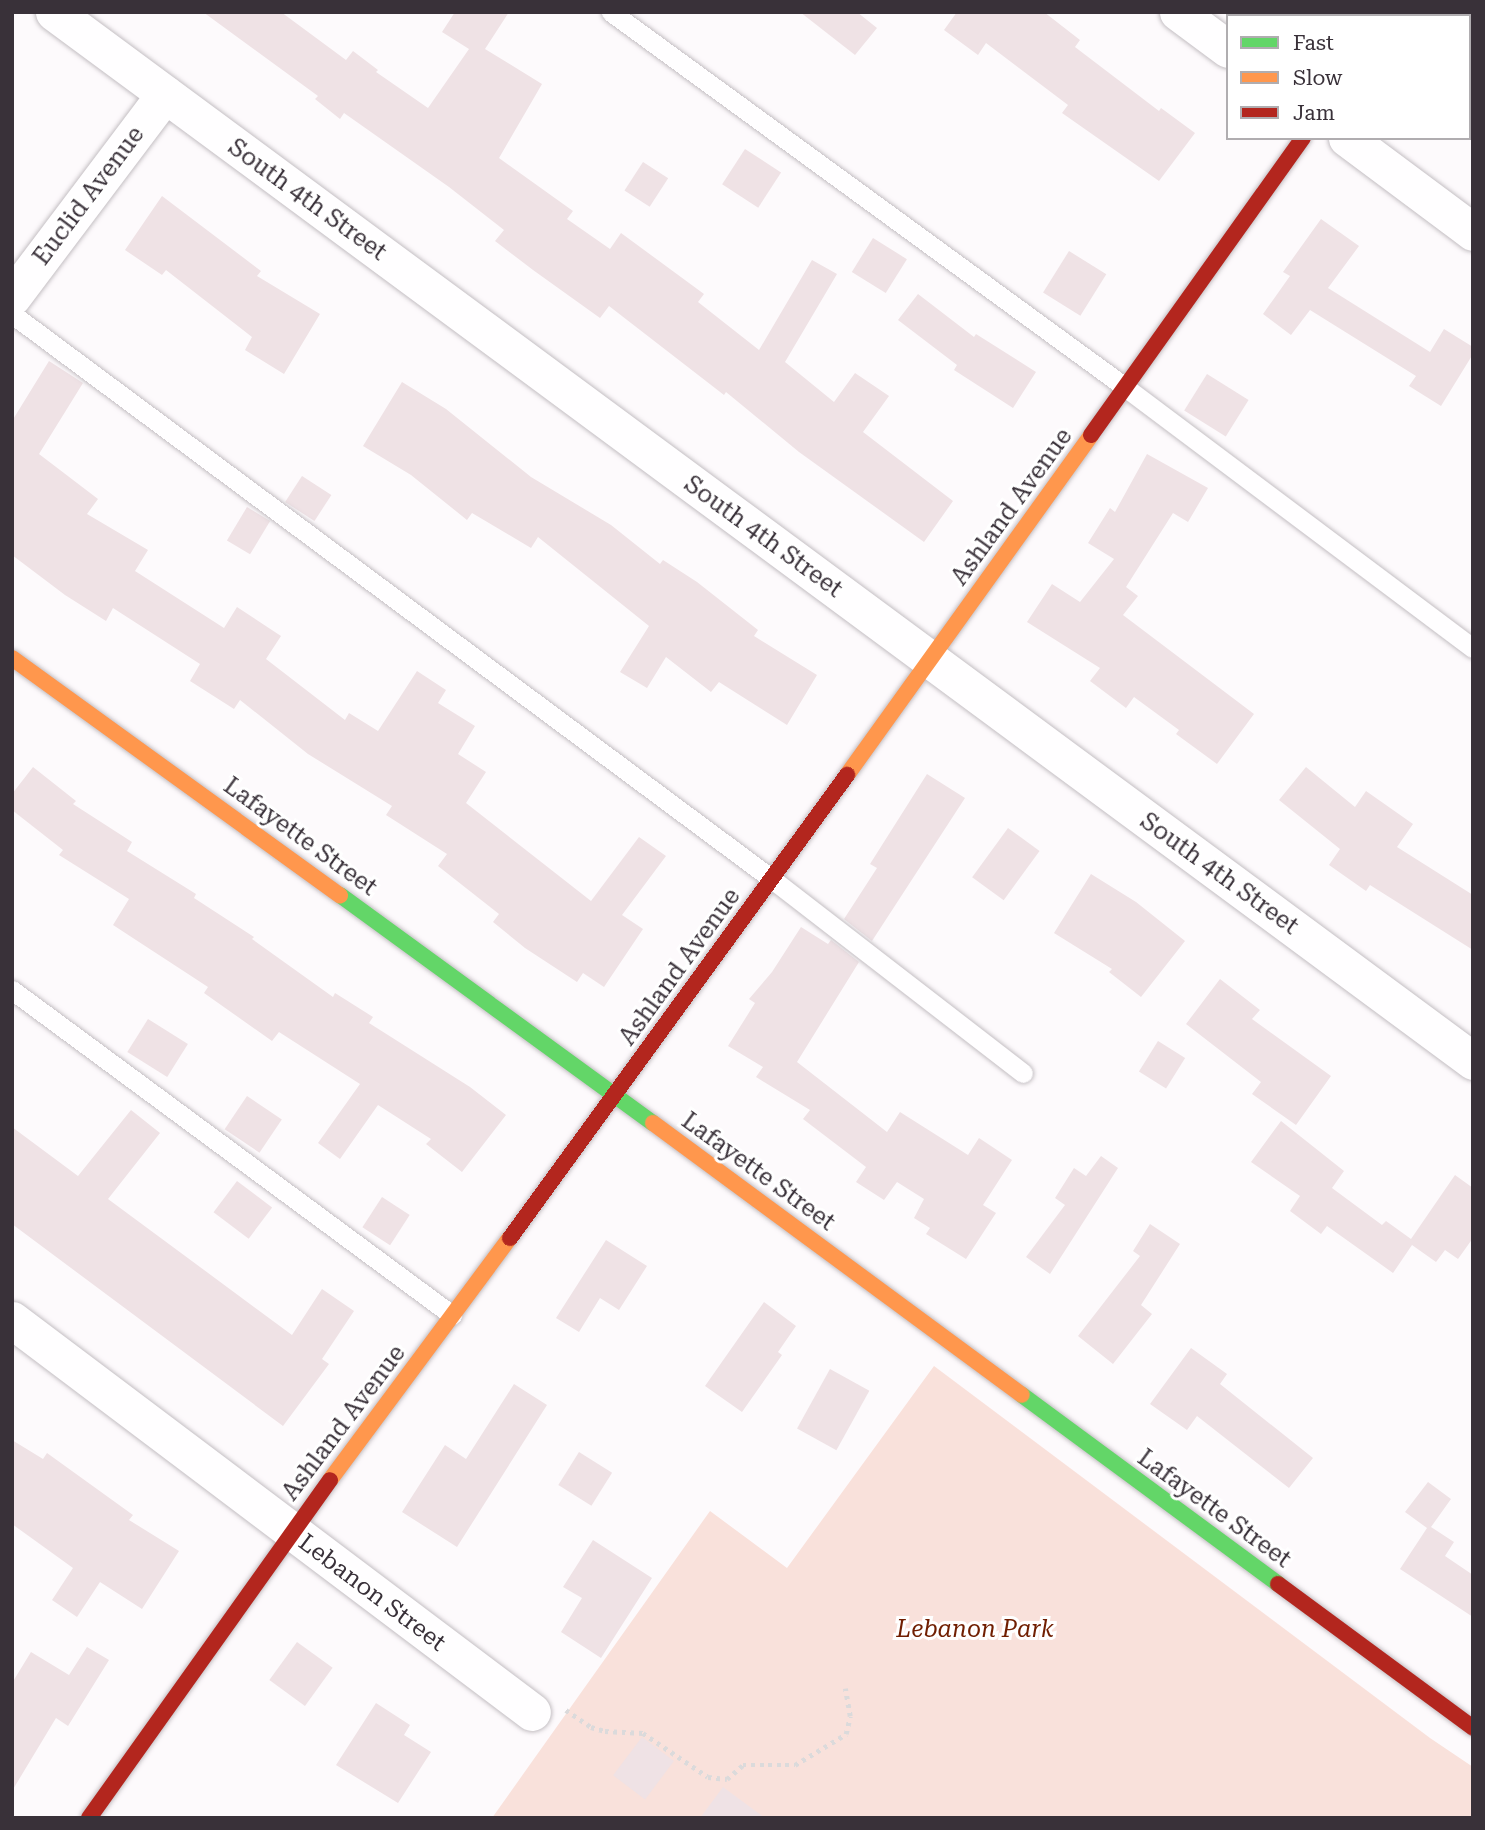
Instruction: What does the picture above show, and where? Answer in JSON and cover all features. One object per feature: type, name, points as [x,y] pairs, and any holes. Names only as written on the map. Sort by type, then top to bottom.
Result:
[{"type":"street","name":"South 4th Street","points":[[54,12],[1473,1061]]},
{"type":"street","points":[[1178,12],[1226,48]]},
{"type":"street","name":"Euclid Avenue","points":[[12,297],[165,94]]},
{"type":"street","name":"Ashland Avenue","points":[[89,1818],[290,1533],[616,1094],[1302,140]]},
{"type":"street","points":[[1350,140],[1473,232]]},
{"type":"street","name":"Lafayette Street","points":[[12,658],[616,1094],[1473,1728]]},
{"type":"street","name":"Lebanon Street","points":[[12,1320],[290,1533],[547,1709]]},
{"type":"lane","points":[[611,12],[1125,387],[1473,648]]},
{"type":"lane","points":[[12,314],[772,879],[1023,1073]]},
{"type":"lane","points":[[12,990],[452,1315]]},
{"type":"path","points":[[547,1709],[591,1727],[627,1735],[643,1733],[708,1777],[727,1779],[743,1765],[794,1765],[846,1734],[850,1716],[845,1688]]},
{"type":"green space","name":"Lebanon Park","points":[[934,1366],[1430,1738],[1473,1767],[1473,1818],[492,1818],[710,1511],[787,1568]]},
{"type":"building","points":[[203,12],[281,12],[346,60],[353,51],[378,70],[376,72],[428,108],[469,49],[442,32],[455,12],[509,12],[485,49],[542,84],[499,158],[573,211],[567,219],[610,249],[621,233],[704,294],[698,302],[759,350],[812,260],[837,274],[785,362],[834,402],[855,373],[889,396],[863,432],[953,501],[924,542],[799,452],[726,392],[724,395],[609,306],[600,318],[533,270],[495,241],[504,230],[449,187],[344,113],[340,119],[315,99],[318,96]]},
{"type":"building","points":[[800,12],[857,12],[877,28],[855,55]]},
{"type":"building","points":[[957,12],[1044,12],[1080,40],[1075,47],[1159,111],[1161,108],[1195,133],[1159,181],[1062,113],[1068,105],[986,43],[978,55],[944,30]]},
{"type":"building","points":[[745,149],[781,172],[758,208],[722,184]]},
{"type":"building","points":[[643,162],[668,178],[650,207],[624,191]]},
{"type":"building","points":[[162,196],[261,271],[257,276],[320,314],[284,374],[245,350],[252,337],[166,270],[162,275],[125,250]]},
{"type":"building","points":[[1321,219],[1359,246],[1328,288],[1430,352],[1444,329],[1473,347],[1473,354],[1441,406],[1409,386],[1416,376],[1310,310],[1291,335],[1263,314],[1290,276],[1283,272]]},
{"type":"building","points":[[873,238],[907,259],[886,293],[852,272]]},
{"type":"building","points":[[1069,251],[1106,274],[1080,316],[1043,293]]},
{"type":"building","points":[[918,294],[974,337],[976,334],[1036,372],[1013,408],[954,370],[957,365],[898,320]]},
{"type":"building","points":[[49,361],[83,383],[39,454],[98,499],[87,514],[148,550],[135,571],[224,628],[237,607],[281,636],[266,659],[345,720],[349,713],[378,731],[417,671],[446,690],[438,703],[475,726],[458,754],[486,772],[466,803],[591,901],[639,837],[666,856],[622,915],[643,929],[604,987],[583,973],[577,982],[525,948],[493,922],[499,914],[438,866],[447,854],[386,815],[392,806],[308,754],[240,700],[234,709],[190,681],[200,664],[113,608],[106,621],[65,595],[12,555],[12,421]]},
{"type":"building","points":[[1207,374],[1249,400],[1226,436],[1184,410]]},
{"type":"building","points":[[402,382],[446,409],[531,477],[611,525],[660,564],[663,560],[697,582],[758,630],[754,636],[817,675],[787,725],[719,682],[711,692],[666,657],[647,688],[620,672],[649,626],[538,537],[531,548],[472,513],[467,520],[411,475],[363,446]]},
{"type":"building","points":[[1147,454],[1208,488],[1188,522],[1173,513],[1126,587],[1138,596],[1123,615],[1254,714],[1217,764],[1176,734],[1179,730],[1134,697],[1126,708],[1090,681],[1100,668],[1027,622],[1052,584],[1080,602],[1114,559],[1088,543],[1110,508],[1115,512]]},
{"type":"building","points":[[302,476],[331,495],[314,521],[285,502]]},
{"type":"building","points":[[247,507],[270,521],[250,554],[227,540]]},
{"type":"building","points":[[33,767],[76,801],[73,804],[132,842],[127,851],[196,894],[194,898],[254,937],[252,939],[333,997],[335,993],[373,1017],[369,1023],[470,1087],[506,1115],[462,1172],[426,1144],[431,1139],[378,1105],[340,1159],[318,1143],[360,1084],[279,1032],[272,1041],[204,993],[208,987],[113,925],[129,899],[59,855],[63,850],[12,810],[12,794]]},
{"type":"building","points":[[1306,767],[1355,807],[1366,791],[1413,824],[1397,847],[1473,895],[1473,950],[1370,885],[1366,891],[1329,865],[1340,849],[1279,800]]},
{"type":"building","points":[[927,774],[965,798],[872,941],[844,919],[877,868],[870,864]]},
{"type":"building","points":[[1008,828],[1040,851],[1004,900],[972,877]]},
{"type":"building","points":[[1091,874],[1136,902],[1185,941],[1141,997],[1109,972],[1112,969],[1054,933]]},
{"type":"building","points":[[801,927],[828,944],[831,940],[859,962],[797,1062],[887,1132],[900,1112],[968,1155],[979,1138],[1012,1160],[983,1205],[996,1213],[966,1259],[926,1234],[930,1228],[914,1218],[924,1199],[897,1182],[884,1200],[856,1182],[866,1167],[803,1119],[810,1110],[756,1077],[763,1067],[728,1046],[755,1003],[749,999],[772,972]]},
{"type":"building","points":[[1220,979],[1260,1010],[1252,1019],[1331,1076],[1296,1125],[1252,1094],[1261,1082],[1186,1024]]},
{"type":"building","points":[[148,1019],[188,1044],[167,1077],[127,1052]]},
{"type":"building","points":[[1158,1041],[1185,1058],[1166,1088],[1139,1072]]},
{"type":"building","points":[[247,1096],[282,1119],[259,1153],[225,1129]]},
{"type":"building","points":[[131,1110],[160,1133],[108,1199],[292,1335],[322,1289],[354,1311],[322,1359],[329,1364],[283,1426],[12,1224],[12,1127],[78,1176]]},
{"type":"building","points":[[1281,1121],[1344,1171],[1332,1188],[1382,1225],[1386,1221],[1411,1239],[1455,1175],[1473,1188],[1473,1238],[1458,1259],[1445,1250],[1436,1262],[1412,1245],[1393,1273],[1327,1226],[1321,1234],[1290,1211],[1300,1196],[1251,1162]]},
{"type":"building","points":[[1101,1156],[1118,1168],[1050,1274],[1026,1257],[1065,1205],[1055,1198],[1074,1168],[1086,1176]]},
{"type":"building","points":[[237,1181],[272,1207],[249,1239],[214,1212]]},
{"type":"building","points":[[382,1197],[410,1215],[390,1245],[362,1227]]},
{"type":"building","points":[[1150,1224],[1180,1244],[1141,1305],[1152,1314],[1113,1364],[1078,1336],[1140,1256],[1133,1251]]},
{"type":"building","points":[[606,1240],[647,1266],[619,1310],[600,1298],[579,1332],[556,1318]]},
{"type":"building","points":[[764,1302],[796,1326],[778,1352],[782,1355],[742,1412],[705,1386]]},
{"type":"building","points":[[1191,1348],[1227,1374],[1220,1384],[1313,1458],[1289,1488],[1197,1416],[1187,1430],[1150,1404]]},
{"type":"building","points":[[830,1369],[869,1391],[836,1450],[797,1428]]},
{"type":"building","points":[[514,1384],[547,1405],[457,1547],[402,1512],[445,1445],[466,1459]]},
{"type":"building","points":[[12,1440],[43,1459],[47,1453],[133,1515],[129,1520],[179,1551],[142,1609],[100,1582],[77,1617],[52,1600],[73,1568],[12,1524]]},
{"type":"building","points":[[579,1452],[612,1473],[591,1506],[558,1485]]},
{"type":"building","points":[[1428,1482],[1451,1499],[1431,1527],[1454,1542],[1445,1556],[1473,1575],[1473,1617],[1400,1569],[1427,1528],[1405,1512]]},
{"type":"building","points":[[593,1540],[652,1578],[601,1658],[561,1632],[582,1598],[563,1587]]},
{"type":"building","points":[[297,1642],[333,1668],[305,1706],[269,1680]]},
{"type":"building","points":[[87,1647],[109,1660],[68,1726],[56,1718],[12,1791],[12,1683],[31,1652],[69,1675]]},
{"type":"building","points":[[376,1703],[410,1725],[404,1735],[431,1752],[398,1803],[336,1765]]},
{"type":"building","points":[[642,1737],[674,1761],[645,1799],[613,1775]]},
{"type":"building","points":[[723,1787],[765,1818],[700,1818]]},
{"type":"traffic: fast","points":[[340,895],[653,1123]]},
{"type":"traffic: fast","points":[[1022,1395],[1278,1584]]},
{"type":"traffic: slow","points":[[847,775],[1091,435]]},
{"type":"traffic: slow","points":[[12,658],[340,895]]},
{"type":"traffic: slow","points":[[653,1123],[1022,1395]]},
{"type":"traffic: slow","points":[[330,1480],[510,1238]]},
{"type":"traffic: jam","points":[[1091,435],[1302,140]]},
{"type":"traffic: jam","points":[[510,1238],[847,775]]},
{"type":"traffic: jam","points":[[89,1818],[330,1480]]},
{"type":"traffic: jam","points":[[1278,1584],[1473,1728]]}]
